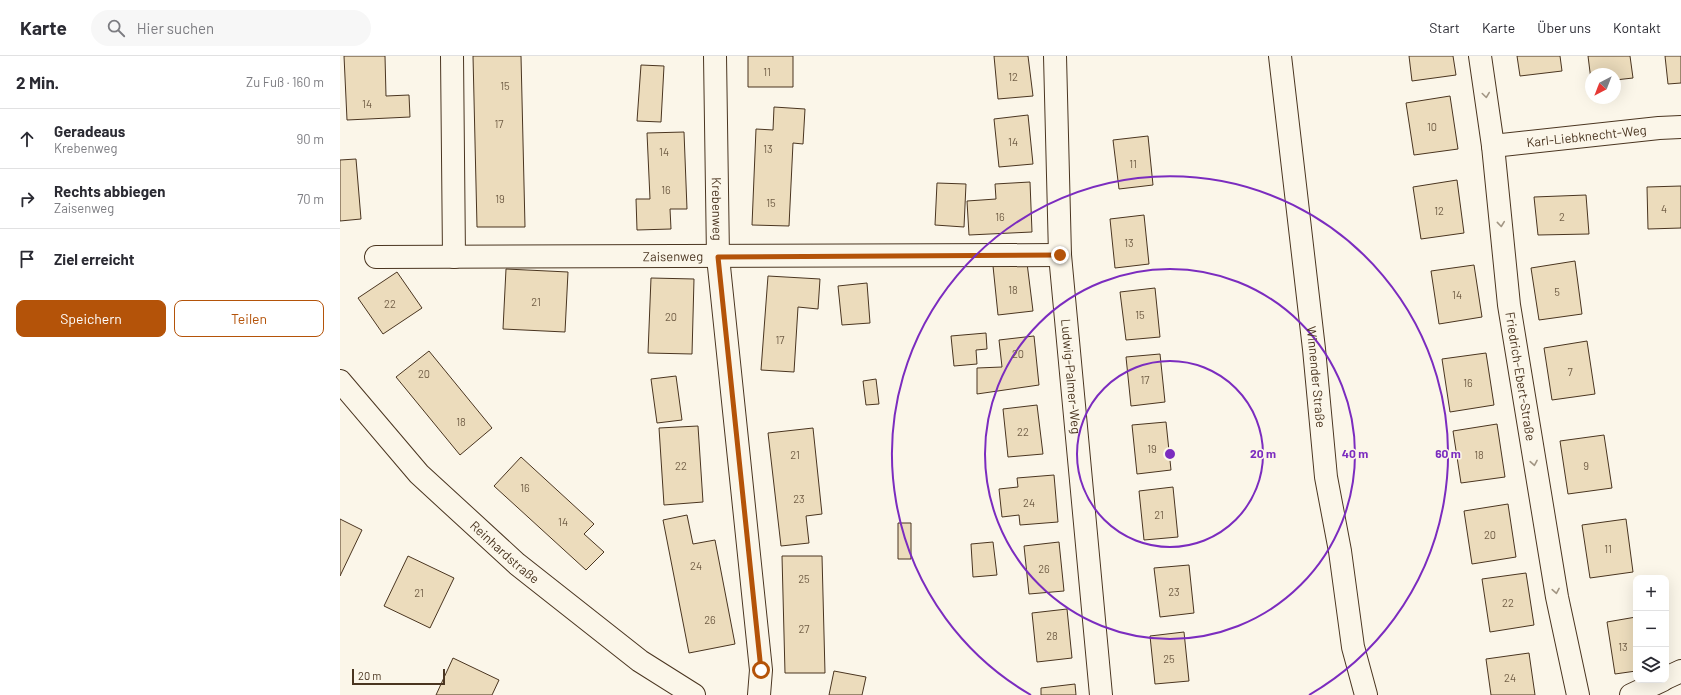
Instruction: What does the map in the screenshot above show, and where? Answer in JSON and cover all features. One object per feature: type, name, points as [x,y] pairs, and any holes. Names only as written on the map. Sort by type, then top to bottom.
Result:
[{"type":"street","points":[[452,56],[454,257]]},
{"type":"street","name":"Krebenweg","points":[[715,56],[718,257],[761,670],[759,695]]},
{"type":"street","name":"Ludwig-Palmer-Weg","points":[[1055,56],[1060,255],[1101,695]]},
{"type":"street","name":"Winnender Straße","points":[[1280,56],[1314,349],[1326,477],[1340,551],[1353,647],[1366,695]]},
{"type":"street","name":"Friedrich-Ebert-Straße","points":[[1480,56],[1493,146],[1509,305],[1557,597],[1578,695]]},
{"type":"street","name":"Karl-Liebknecht-Weg","points":[[1493,146],[1681,127]]},
{"type":"street","name":"Zaisenweg","points":[[376,257],[1060,255]]},
{"type":"street","name":"Reinhardstraße","points":[[340,380],[419,474],[517,564],[640,662],[694,695]]},
{"type":"street","points":[[1669,677],[1681,671]]},
{"type":"street","points":[[1631,695],[1656,683]]},
{"type":"building","points":[[344,56],[385,56],[386,96],[409,95],[410,117],[347,120]]},
{"type":"building","points":[[473,56],[521,56],[525,227],[477,227]]},
{"type":"building","points":[[748,56],[793,56],[793,87],[748,87]]},
{"type":"building","points":[[994,56],[1028,56],[1033,96],[998,99]]},
{"type":"building","points":[[1409,56],[1453,56],[1456,75],[1412,81]]},
{"type":"building","points":[[1517,56],[1560,56],[1562,71],[1520,76]]},
{"type":"building","points":[[1588,56],[1630,56],[1633,78],[1621,79],[1621,68],[1590,68]]},
{"type":"building","points":[[1665,56],[1681,56],[1681,83],[1668,84]]},
{"type":"building","points":[[641,65],[664,66],[661,122],[637,121]]},
{"type":"building","points":[[1450,96],[1458,149],[1414,155],[1406,103]]},
{"type":"building","points":[[774,107],[805,109],[803,144],[793,143],[789,226],[752,225],[756,129],[773,130]]},
{"type":"building","points":[[1028,115],[1033,164],[999,167],[994,119]]},
{"type":"building","points":[[684,132],[687,209],[670,209],[671,229],[637,230],[636,199],[650,199],[647,133]]},
{"type":"building","points":[[1148,136],[1153,185],[1119,189],[1113,140]]},
{"type":"building","points":[[356,159],[361,219],[340,221],[340,160]]},
{"type":"building","points":[[1457,180],[1464,233],[1421,239],[1413,187]]},
{"type":"building","points":[[1030,182],[1032,232],[969,235],[967,201],[996,199],[995,184]]},
{"type":"building","points":[[937,183],[966,184],[964,227],[935,225]]},
{"type":"building","points":[[1681,186],[1681,228],[1648,229],[1647,187]]},
{"type":"building","points":[[1586,195],[1589,234],[1538,235],[1534,197]]},
{"type":"building","points":[[1144,215],[1149,264],[1115,268],[1110,219]]},
{"type":"building","points":[[1575,261],[1582,314],[1539,320],[1531,268]]},
{"type":"building","points":[[1027,263],[1033,311],[998,315],[993,266]]},
{"type":"building","points":[[1474,265],[1482,317],[1439,324],[1431,271]]},
{"type":"building","points":[[506,269],[568,272],[565,332],[503,329]]},
{"type":"building","points":[[397,272],[422,308],[383,334],[358,298]]},
{"type":"building","points":[[768,276],[820,279],[818,309],[798,307],[794,372],[761,370]]},
{"type":"building","points":[[651,278],[694,279],[692,354],[648,353]]},
{"type":"building","points":[[867,283],[870,323],[842,325],[838,286]]},
{"type":"building","points":[[1155,288],[1160,337],[1126,340],[1120,292]]},
{"type":"building","points":[[986,333],[987,349],[976,350],[977,364],[954,366],[951,336]]},
{"type":"building","points":[[1034,336],[1039,385],[977,394],[977,368],[1002,367],[999,340]]},
{"type":"building","points":[[1587,341],[1595,394],[1552,400],[1544,348]]},
{"type":"building","points":[[429,351],[492,428],[460,455],[396,377]]},
{"type":"building","points":[[1486,353],[1494,405],[1450,412],[1442,359]]},
{"type":"building","points":[[1160,354],[1165,402],[1131,406],[1126,357]]},
{"type":"building","points":[[676,376],[682,420],[657,423],[651,379]]},
{"type":"building","points":[[876,379],[879,404],[866,405],[863,381]]},
{"type":"building","points":[[1037,405],[1043,454],[1008,457],[1003,409]]},
{"type":"building","points":[[1166,422],[1171,470],[1137,474],[1132,425]]},
{"type":"building","points":[[1497,424],[1505,477],[1461,483],[1453,431]]},
{"type":"building","points":[[698,426],[703,502],[664,505],[659,428]]},
{"type":"building","points":[[813,428],[822,514],[806,516],[809,543],[781,546],[768,433]]},
{"type":"building","points":[[1604,435],[1612,488],[1568,494],[1560,441]]},
{"type":"building","points":[[521,457],[594,524],[584,534],[604,552],[586,570],[494,486]]},
{"type":"building","points":[[1054,475],[1058,522],[1020,525],[1019,515],[1002,517],[999,489],[1018,487],[1017,478]]},
{"type":"building","points":[[1173,487],[1178,537],[1144,540],[1139,491]]},
{"type":"building","points":[[1508,504],[1516,557],[1472,564],[1464,511]]},
{"type":"building","points":[[687,515],[693,544],[715,540],[735,644],[689,653],[663,520]]},
{"type":"building","points":[[340,519],[362,530],[340,576]]},
{"type":"building","points":[[1626,519],[1633,572],[1590,578],[1582,525]]},
{"type":"building","points":[[898,523],[911,523],[911,559],[898,559]]},
{"type":"building","points":[[993,542],[997,575],[973,577],[971,544]]},
{"type":"building","points":[[1059,542],[1064,591],[1029,594],[1024,546]]},
{"type":"building","points":[[408,556],[454,578],[430,628],[384,606]]},
{"type":"building","points":[[782,556],[822,556],[825,673],[785,673]]},
{"type":"building","points":[[1189,565],[1194,613],[1160,617],[1154,568]]},
{"type":"building","points":[[1526,573],[1534,625],[1490,632],[1482,579]]},
{"type":"building","points":[[1067,609],[1072,658],[1037,662],[1032,613]]},
{"type":"building","points":[[1633,618],[1633,671],[1615,674],[1607,622]]},
{"type":"building","points":[[1184,632],[1189,681],[1155,684],[1150,636]]},
{"type":"building","points":[[1529,653],[1535,695],[1491,695],[1486,659]]},
{"type":"building","points":[[453,658],[499,680],[492,695],[436,695]]},
{"type":"building","points":[[834,671],[866,677],[862,695],[829,695]]},
{"type":"building","points":[[1075,684],[1076,695],[1041,695],[1041,688]]},
{"type":"route","points":[[761,670],[718,257],[1060,255]]}]
